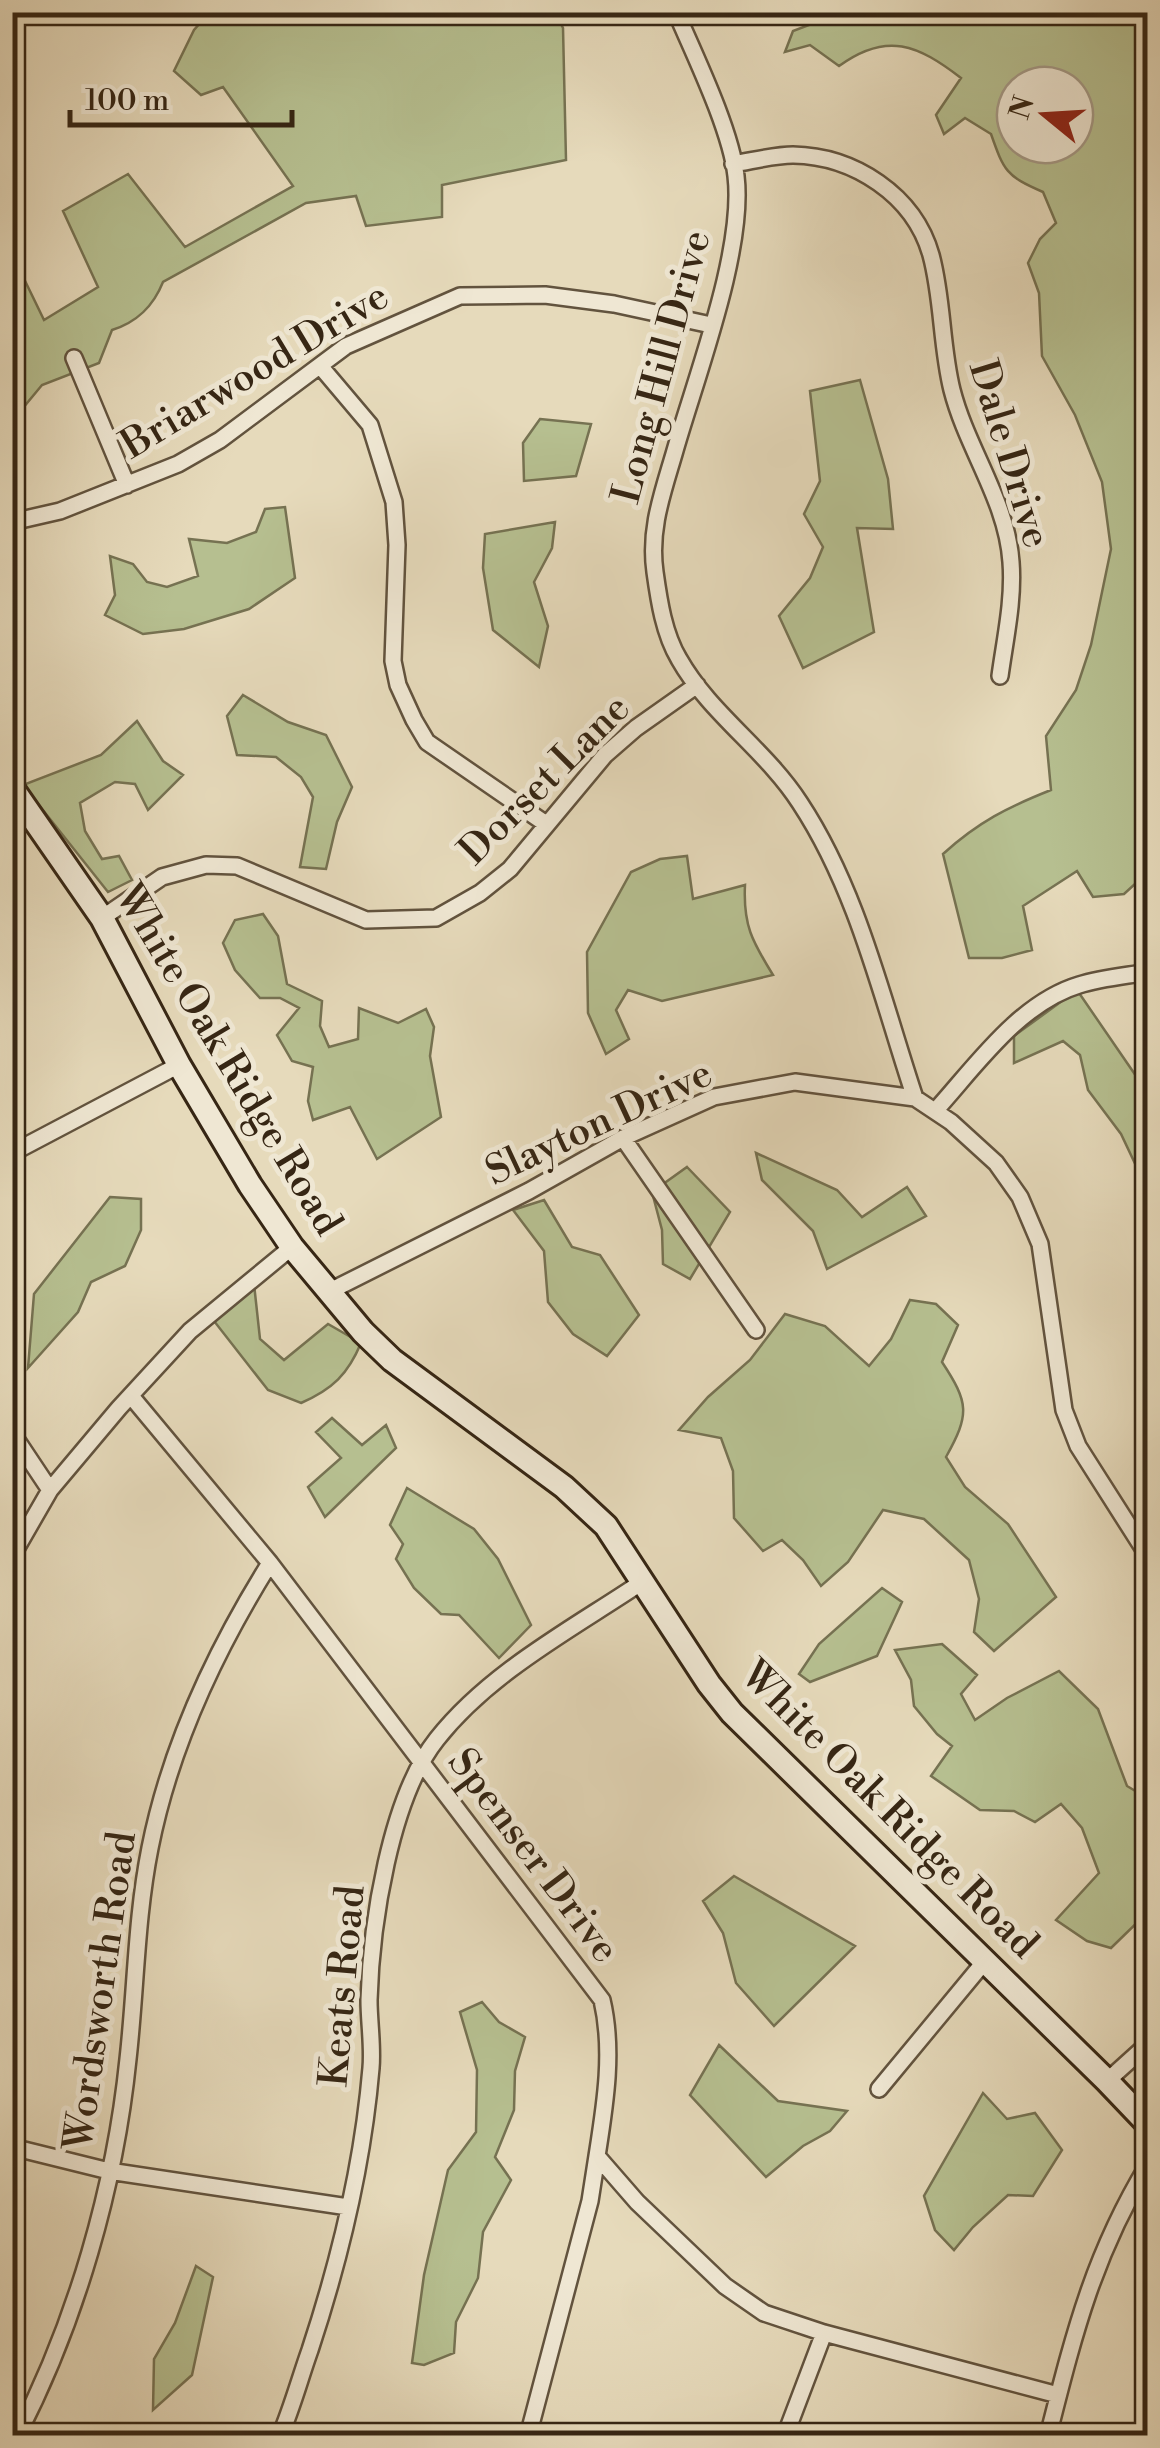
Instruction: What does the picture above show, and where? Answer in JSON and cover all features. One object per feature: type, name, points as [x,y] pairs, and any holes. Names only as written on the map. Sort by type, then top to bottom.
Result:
[{"type":"street","name":"Long Hill Drive","points":[[676,12],[704,77],[736,175],[732,247],[653,524],[655,574],[667,633],[678,659],[697,685],[774,768],[800,804],[841,877],[915,1098]]},
{"type":"street","name":"Dale Drive","points":[[733,164],[790,154],[839,162],[892,192],[923,232],[932,259],[953,393],[997,503],[1012,561],[1000,676]]},
{"type":"street","name":"Briarwood Drive","points":[[12,522],[60,510],[178,464],[220,440],[346,346],[460,296],[545,295],[614,304],[711,325]]},
{"type":"street","points":[[74,358],[127,486]]},
{"type":"street","points":[[321,366],[370,425],[394,502],[398,545],[393,662],[398,686],[414,720],[426,742],[546,824]]},
{"type":"street","name":"Dorset Lane","points":[[102,918],[162,878],[206,865],[236,866],[366,920],[436,918],[510,869],[605,755],[697,685]]},
{"type":"street","name":"White Oak Ridge Road","points":[[12,788],[102,918],[179,1065],[250,1185],[292,1248],[328,1292],[392,1360],[578,1500],[606,1526],[732,1713],[1148,2124]]},
{"type":"street","points":[[935,1112],[1006,1032],[1046,1001],[1077,985],[1148,972]]},
{"type":"street","points":[[12,1153],[179,1065]]},
{"type":"street","name":"Slayton Drive","points":[[328,1292],[529,1191],[624,1138],[714,1097],[776,1085],[812,1084],[915,1098]]},
{"type":"street","points":[[915,1098],[996,1163],[1020,1197],[1040,1244],[1064,1410],[1078,1446],[1148,1556]]},
{"type":"street","points":[[624,1138],[756,1330]]},
{"type":"street","points":[[12,1556],[50,1490],[131,1396],[204,1318],[292,1248]]},
{"type":"street","name":"Spenser Drive","points":[[131,1396],[270,1563],[602,2000],[608,2024],[608,2058],[590,2201],[528,2436]]},
{"type":"street","points":[[12,1433],[50,1490]]},
{"type":"street","name":"Wordsworth Road","points":[[17,2436],[75,2296],[110,2171],[128,2061],[136,1932],[150,1846],[173,1762],[205,1681],[270,1563]]},
{"type":"street","name":"Keats Road","points":[[280,2436],[330,2286],[348,2207],[371,2065],[373,1937],[384,1874],[421,1762],[438,1737],[509,1671],[642,1582]]},
{"type":"street","points":[[879,2089],[985,1961]]},
{"type":"street","points":[[1108,2081],[1148,2044]]},
{"type":"street","points":[[12,2148],[110,2171],[348,2207]]},
{"type":"street","points":[[597,2156],[637,2202],[725,2286],[764,2313],[1058,2396]]},
{"type":"street","points":[[1048,2436],[1093,2273],[1120,2210],[1148,2165]]},
{"type":"street","points":[[786,2436],[824,2332]]},
{"type":"green space","points":[[555,12],[563,28],[566,160],[442,185],[442,217],[366,226],[356,196],[306,203],[163,282],[143,312],[112,330],[99,363],[42,385],[13,420],[12,254],[44,320],[98,287],[63,211],[128,174],[185,247],[293,186],[223,87],[201,95],[174,71],[194,30],[209,13]]},
{"type":"green space","points":[[821,13],[1147,13],[1147,873],[1124,894],[1093,897],[1077,871],[1023,906],[1032,950],[1002,958],[969,958],[943,854],[994,816],[1051,790],[1046,736],[1076,690],[1091,645],[1111,549],[1102,482],[1075,415],[1042,356],[1039,293],[1028,263],[1040,239],[1056,223],[1043,192],[1021,181],[1004,165],[1095,165],[1095,65],[995,65],[995,145],[991,134],[965,118],[944,134],[936,115],[961,78],[931,57],[902,46],[887,46],[872,48],[839,66],[810,45],[785,52],[793,31],[825,19]]},
{"type":"green space","points":[[860,380],[888,479],[893,529],[857,528],[874,632],[803,668],[779,616],[810,578],[823,547],[804,514],[820,481],[810,391]]},
{"type":"green space","points":[[540,419],[591,424],[576,476],[524,481],[523,443]]},
{"type":"green space","points":[[285,507],[295,578],[249,609],[184,629],[143,634],[105,615],[115,595],[110,556],[133,564],[147,582],[167,587],[198,576],[189,539],[227,543],[256,532],[265,509]]},
{"type":"green space","points":[[555,522],[552,548],[534,582],[548,626],[539,667],[493,630],[483,568],[485,534]]},
{"type":"green space","points":[[243,695],[288,722],[326,735],[352,787],[337,822],[326,869],[300,867],[313,797],[301,777],[276,757],[237,755],[227,716]]},
{"type":"green space","points":[[137,721],[163,761],[183,775],[148,810],[135,784],[115,782],[80,803],[85,831],[102,859],[119,856],[132,880],[108,892],[23,785],[101,755]]},
{"type":"green space","points":[[687,856],[693,899],[745,885],[750,932],[773,975],[662,1001],[628,990],[616,1010],[629,1039],[606,1054],[588,1013],[587,952],[631,872],[660,859]]},
{"type":"green space","points":[[263,914],[278,936],[287,984],[322,1001],[320,1026],[329,1047],[358,1039],[359,1008],[398,1023],[426,1009],[434,1027],[430,1056],[441,1117],[377,1159],[350,1107],[313,1120],[308,1101],[313,1067],[292,1061],[277,1035],[299,1008],[280,998],[260,998],[235,970],[223,943],[235,920]]},
{"type":"green space","points":[[1077,990],[1147,1092],[1147,1189],[1121,1134],[1088,1090],[1080,1055],[1063,1041],[1014,1063],[1014,1036]]},
{"type":"green space","points":[[756,1153],[837,1190],[862,1217],[907,1187],[926,1216],[827,1269],[813,1231],[762,1180]]},
{"type":"green space","points":[[687,1167],[730,1212],[690,1279],[663,1264],[662,1230],[652,1192]]},
{"type":"green space","points":[[110,1197],[141,1199],[141,1230],[125,1266],[91,1282],[78,1312],[28,1368],[34,1294]]},
{"type":"green space","points":[[544,1200],[572,1247],[600,1255],[639,1315],[607,1356],[573,1334],[548,1302],[544,1251],[513,1210]]},
{"type":"green space","points":[[254,1284],[260,1339],[284,1360],[328,1324],[361,1343],[338,1379],[301,1403],[268,1390],[214,1321]]},
{"type":"green space","points":[[910,1300],[936,1304],[958,1325],[942,1362],[957,1388],[963,1409],[959,1430],[946,1457],[965,1487],[1008,1524],[1056,1597],[994,1651],[974,1632],[979,1599],[969,1560],[924,1519],[883,1510],[848,1562],[821,1586],[803,1560],[782,1540],[763,1551],[734,1518],[733,1471],[721,1438],[679,1430],[708,1397],[750,1360],[785,1314],[825,1326],[869,1366],[891,1339]]},
{"type":"green space","points":[[332,1418],[362,1445],[386,1425],[396,1448],[325,1517],[308,1487],[341,1458],[316,1432]]},
{"type":"green space","points":[[407,1488],[474,1529],[498,1559],[531,1625],[499,1658],[459,1615],[441,1614],[414,1588],[396,1559],[403,1544],[390,1525]]},
{"type":"green space","points":[[882,1588],[902,1602],[877,1656],[810,1682],[799,1674],[819,1644]]},
{"type":"green space","points":[[942,1644],[977,1675],[961,1694],[975,1720],[1059,1671],[1098,1709],[1127,1786],[1147,1798],[1147,1913],[1111,1948],[1087,1941],[1056,1920],[1099,1873],[1082,1828],[1061,1804],[1035,1822],[1014,1811],[980,1810],[931,1776],[952,1746],[914,1706],[911,1680],[895,1650]]},
{"type":"green space","points":[[734,1876],[855,1946],[774,2026],[736,1983],[723,1933],[703,1901]]},
{"type":"green space","points":[[482,2002],[499,2022],[525,2037],[515,2071],[514,2110],[495,2157],[511,2180],[483,2232],[478,2278],[456,2322],[454,2353],[424,2365],[412,2363],[424,2275],[448,2170],[476,2132],[477,2070],[460,2012]]},
{"type":"green space","points":[[719,2045],[778,2101],[847,2111],[830,2131],[803,2146],[766,2177],[690,2095]]},
{"type":"green space","points":[[983,2093],[1007,2119],[1035,2113],[1062,2150],[1033,2196],[1008,2195],[954,2250],[935,2230],[924,2196]]},
{"type":"green space","points":[[196,2266],[213,2277],[192,2375],[153,2410],[154,2359],[175,2323]]}]
